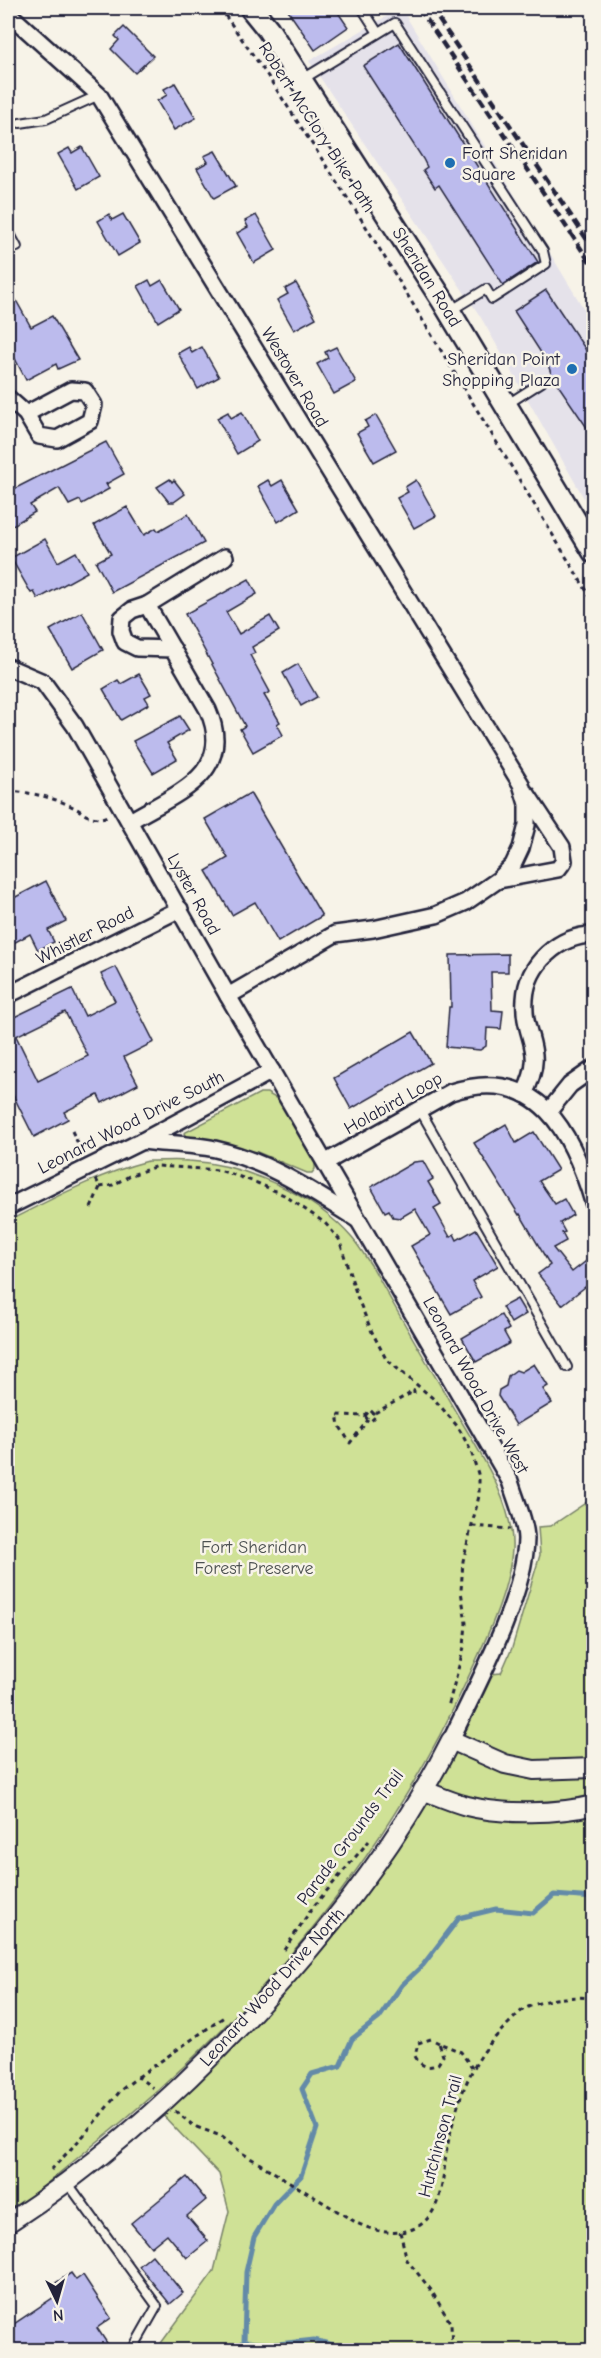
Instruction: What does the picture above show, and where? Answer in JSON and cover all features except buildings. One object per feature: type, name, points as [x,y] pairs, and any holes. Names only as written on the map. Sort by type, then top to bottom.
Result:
[{"type":"main road","name":"Sheridan Road","points":[[251,8],[268,29],[301,80],[590,539]]},
{"type":"street","name":"Westover Road","points":[[8,13],[99,95],[521,784],[562,847],[564,861],[558,869],[498,880]]},
{"type":"street","points":[[8,399],[26,414]]},
{"type":"street","points":[[172,649],[137,648],[125,642],[121,630],[122,618],[126,613],[147,605],[225,557]]},
{"type":"street","points":[[130,820],[198,780],[211,760],[215,748],[214,724],[147,605]]},
{"type":"street","name":"Lyster Road","points":[[8,667],[43,682],[75,726],[228,996],[326,1162]]},
{"type":"street","name":"Westover Road","points":[[228,996],[335,934],[373,929],[436,915],[466,902],[498,880],[513,865],[528,825],[527,804],[521,784]]},
{"type":"street","name":"Whistler Road","points":[[8,995],[180,909]]},
{"type":"street","points":[[525,1094],[535,1066],[535,1051],[524,999],[527,985],[536,965],[550,950],[584,935],[594,935]]},
{"type":"street","points":[[549,1111],[570,1085],[594,1068]]},
{"type":"street","name":"Leonard Wood Drive South","points":[[8,1207],[142,1141],[272,1071]]},
{"type":"street","name":"Holabird Loop","points":[[326,1162],[451,1092],[467,1087],[505,1088],[525,1094],[549,1111],[574,1149],[594,1205]]},
{"type":"street","points":[[142,1141],[214,1149],[251,1160],[291,1178],[360,1222]]},
{"type":"street","name":"Leonard Wood Drive West","points":[[326,1162],[510,1481],[526,1538],[523,1564],[501,1632],[451,1740]]},
{"type":"street","points":[[451,1740],[505,1764],[534,1770],[594,1768]]},
{"type":"street","name":"Leonard Wood Drive North","points":[[8,2223],[88,2166],[192,2077],[251,2016],[327,1930],[398,1834],[451,1740]]},
{"type":"street","points":[[423,1791],[468,1806],[497,1811],[548,1810],[594,1805]]},
{"type":"lane","points":[[362,8],[378,33]]},
{"type":"lane","points":[[301,80],[395,24],[543,251],[546,264],[492,299],[486,289],[449,312]]},
{"type":"lane","points":[[20,123],[46,119],[99,95]]},
{"type":"lane","points":[[8,230],[17,247]]},
{"type":"lane","points":[[505,405],[542,382]]},
{"type":"lane","points":[[420,1110],[567,1367]]},
{"type":"lane","points":[[67,2181],[156,2306],[132,2350]]},
{"type":"path","name":"Robert McClory Bike Path","points":[[220,8],[267,75],[365,225],[594,603]]},
{"type":"path","points":[[8,791],[23,792],[54,800],[88,816],[103,818],[107,816]]},
{"type":"path","points":[[72,1131],[100,1187]]},
{"type":"path","points":[[100,1187],[113,1185],[129,1176],[157,1166],[186,1166],[219,1170],[255,1182],[284,1196],[325,1223],[339,1239],[358,1299],[386,1359],[435,1401],[458,1427],[471,1451],[479,1478],[479,1496],[463,1561],[461,1591],[466,1623],[464,1647],[447,1712]]},
{"type":"path","points":[[91,1208],[100,1187]]},
{"type":"path","points":[[375,1413],[409,1394],[411,1390],[420,1388]]},
{"type":"path","points":[[365,1416],[369,1410],[375,1413]]},
{"type":"path","points":[[365,1416],[337,1415],[339,1425],[350,1443],[368,1420],[374,1419],[375,1413]]},
{"type":"path","points":[[365,1416],[368,1420]]},
{"type":"path","points":[[471,1526],[512,1529]]},
{"type":"path","name":"Parade Grounds Trail","points":[[282,1954],[313,1907],[372,1836]]},
{"type":"path","name":"Hutchinson Trail","points":[[172,2108],[181,2118],[221,2136],[271,2172],[357,2223],[374,2231],[393,2234],[422,2225],[432,2213],[439,2198],[448,2142],[460,2100],[472,2069],[496,2036],[524,2009],[573,1996],[594,1998]]},
{"type":"path","points":[[49,2172],[84,2135],[121,2090],[227,2014]]},
{"type":"path","points":[[439,2043],[443,2051],[438,2064],[429,2067],[420,2064],[415,2056],[418,2043],[431,2039],[461,2052],[472,2069]]},
{"type":"path","points":[[138,2077],[156,2091]]},
{"type":"path","points":[[399,2232],[407,2260],[431,2290],[451,2324],[452,2350]]},
{"type":"shaded area","name":"Fort Sheridan Square","points":[[401,8],[593,324],[593,514],[480,316],[309,61]]},
{"type":"green space","points":[[260,1093],[267,1093],[279,1100],[315,1162],[315,1169],[312,1173],[257,1152],[226,1144],[187,1139],[184,1133]]},
{"type":"green space","name":"Fort Sheridan Forest Preserve","points":[[148,1161],[211,1163],[256,1176],[299,1196],[337,1223],[352,1238],[373,1268],[499,1490],[511,1530],[510,1566],[488,1635],[432,1750],[393,1816],[304,1939],[254,1996],[200,2051],[144,2102],[38,2191],[8,2213],[8,1221],[94,1180]]},
{"type":"green space","points":[[593,1498],[593,2350],[156,2350],[214,2271],[229,2211],[219,2174],[156,2108],[212,2057],[398,1834],[481,1675],[501,1673],[512,1648],[540,1555],[538,1527],[551,1526]]},
{"type":"waterway","points":[[235,2350],[244,2342],[246,2272],[254,2237],[274,2204],[301,2176],[317,2128],[302,2089],[312,2074],[340,2066],[352,2039],[379,2018],[402,1985],[423,1965],[459,1918],[496,1909],[533,1913],[554,1895],[594,1898]]},
{"type":"waterway","points":[[244,2342],[278,2344],[314,2340],[352,2350]]},
{"type":"railway","points":[[419,8],[594,268]]},
{"type":"railway","points":[[431,8],[594,250]]},
{"type":"place","name":"Fort Sheridan Square","points":[[450,163]]},
{"type":"place","name":"Sheridan Point Shopping Plaza","points":[[572,369]]}]
